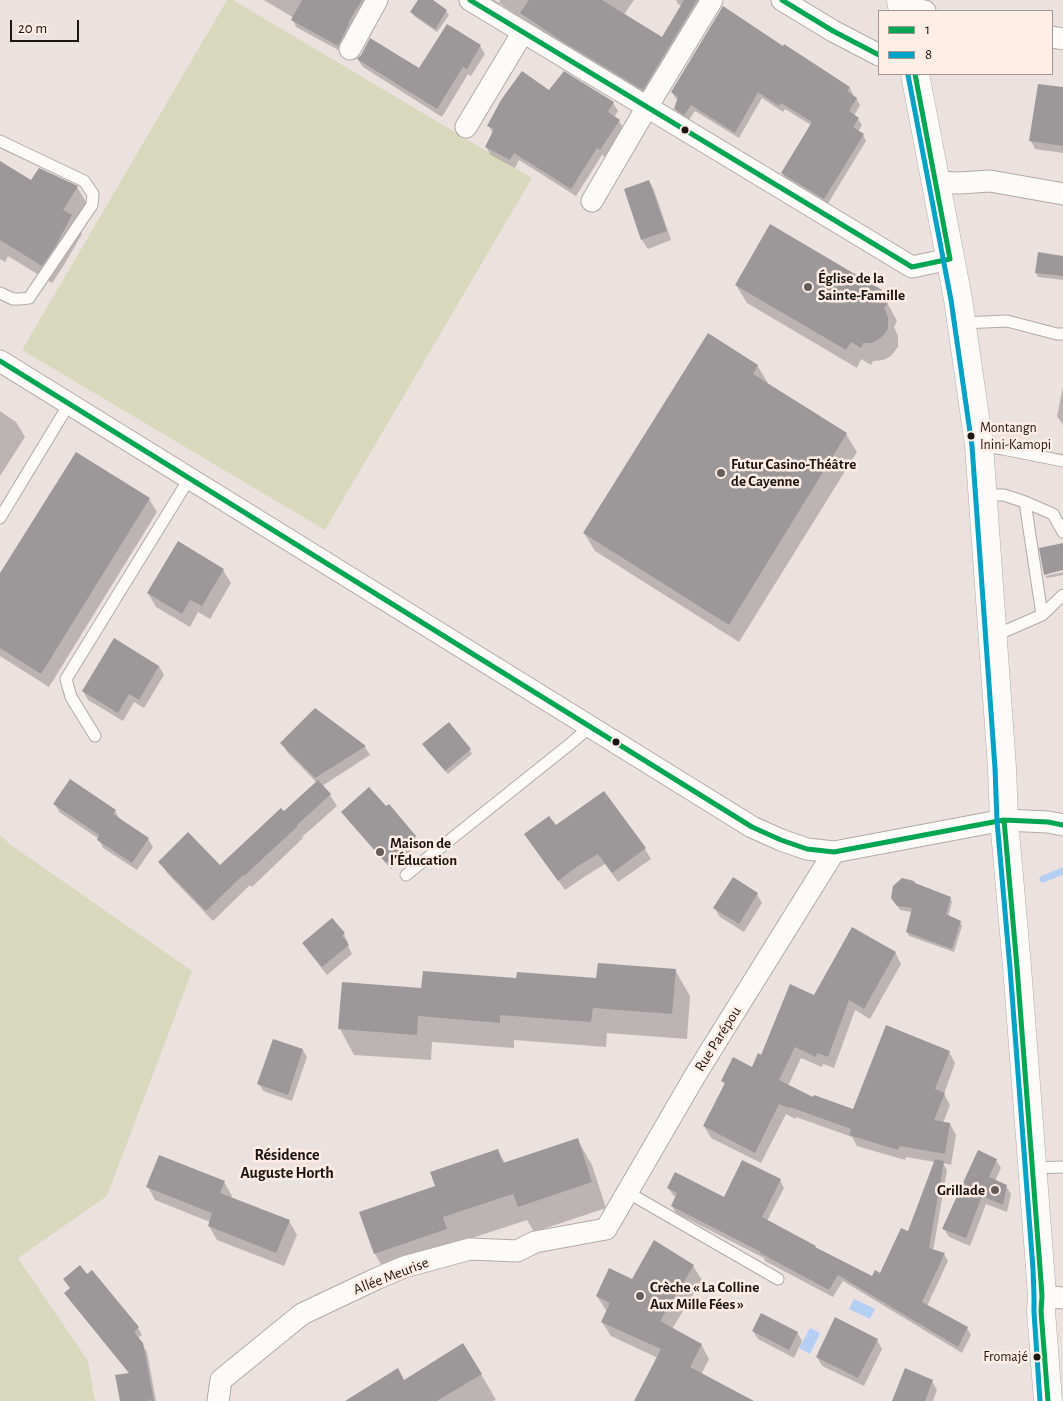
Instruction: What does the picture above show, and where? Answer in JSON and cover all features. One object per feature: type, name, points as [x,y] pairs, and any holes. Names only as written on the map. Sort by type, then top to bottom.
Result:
[{"type":"main road","points":[[915,75],[962,323],[979,445],[1004,820],[1011,881],[1033,1168],[1052,1297],[1041,1312],[1048,1401]]},
{"type":"street","points":[[350,49],[377,0]]},
{"type":"street","points":[[470,0],[912,267],[950,258]]},
{"type":"street","points":[[592,201],[712,0]]},
{"type":"street","points":[[782,0],[833,31],[878,54]]},
{"type":"street","points":[[466,127],[523,32]]},
{"type":"street","points":[[936,182],[990,181],[1063,194]]},
{"type":"street","points":[[0,361],[752,827],[781,840],[806,849],[834,852],[1004,820],[1048,822],[1063,825]]},
{"type":"street","name":"Rue Parépou","points":[[606,1229],[701,1065],[834,852]]},
{"type":"street","name":"Allée Meurise","points":[[218,1401],[221,1380],[302,1314],[378,1278],[404,1267],[470,1249],[517,1251],[535,1242],[606,1229]]},
{"type":"lane","points":[[0,141],[84,181],[93,194],[92,205],[29,298],[13,299],[0,294]]},
{"type":"lane","points":[[962,323],[1007,321],[1063,334]]},
{"type":"lane","points":[[0,518],[69,404]]},
{"type":"lane","points":[[979,445],[1063,461]]},
{"type":"lane","points":[[95,736],[72,697],[66,679],[189,478]]},
{"type":"lane","points":[[983,495],[1004,495],[1052,514],[1063,532]]},
{"type":"lane","points":[[1025,502],[1042,615]]},
{"type":"lane","points":[[992,637],[1042,615],[1063,595]]},
{"type":"lane","points":[[406,875],[590,727]]},
{"type":"lane","points":[[1033,1168],[1063,1167]]},
{"type":"lane","points":[[627,1192],[778,1279]]},
{"type":"green space","points":[[227,0],[233,0],[532,178],[325,530],[22,350]]},
{"type":"green space","points":[[0,835],[11,845],[192,971],[107,1196],[18,1258],[88,1361],[95,1401],[0,1401]]},
{"type":"water","points":[[854,1299],[875,1309],[870,1319],[849,1309]]},
{"type":"water","points":[[810,1328],[820,1333],[810,1354],[799,1348]]},
{"type":"building","points":[[302,0],[362,0],[348,23],[338,46],[291,20]]},
{"type":"building","points":[[418,0],[433,0],[447,10],[435,29],[410,12]]},
{"type":"building","points":[[529,0],[602,0],[662,37],[684,0],[697,0],[643,90],[560,40],[520,13]]},
{"type":"building","points":[[723,6],[850,87],[847,91],[857,98],[849,111],[859,118],[853,127],[864,134],[824,199],[781,173],[812,122],[781,103],[779,106],[758,92],[735,133],[691,105],[684,115],[674,109],[678,97],[671,92]]},
{"type":"building","points":[[447,24],[481,45],[467,69],[463,67],[437,109],[357,59],[370,38],[419,68]]},
{"type":"building","points":[[522,71],[549,90],[564,71],[614,102],[608,112],[620,120],[600,150],[597,148],[571,189],[514,153],[510,160],[485,147],[494,129],[487,126],[501,100]]},
{"type":"building","points":[[1038,84],[1063,87],[1063,146],[1029,141]]},
{"type":"building","points":[[0,161],[31,180],[39,168],[78,186],[63,210],[72,215],[55,247],[42,266],[0,240]]},
{"type":"building","points":[[649,180],[667,231],[641,240],[624,189]]},
{"type":"building","name":"Église de la Sainte-Famille","points":[[770,224],[882,290],[878,297],[888,302],[884,308],[888,317],[888,329],[881,338],[872,343],[863,343],[861,348],[851,342],[846,350],[735,285]]},
{"type":"building","points":[[1038,252],[1063,256],[1063,276],[1035,273]]},
{"type":"building","name":"Futur Casino-Théâtre de Cayenne","points":[[708,333],[758,365],[753,374],[847,433],[729,625],[583,533]]},
{"type":"building","points":[[76,452],[150,498],[41,674],[0,648],[0,573]]},
{"type":"building","points":[[178,541],[224,569],[202,606],[190,600],[182,614],[147,593]]},
{"type":"building","points":[[1063,543],[1063,570],[1044,575],[1039,548]]},
{"type":"building","points":[[114,638],[159,666],[139,700],[129,694],[118,713],[82,691]]},
{"type":"building","points":[[315,708],[366,746],[315,778],[280,743]]},
{"type":"building","points":[[449,722],[471,749],[445,771],[422,744]]},
{"type":"building","points":[[70,779],[116,810],[113,814],[149,838],[132,863],[97,840],[99,835],[53,804]]},
{"type":"building","points":[[318,780],[331,794],[206,911],[158,862],[188,832],[220,865],[281,808],[284,811]]},
{"type":"building","points":[[369,787],[386,806],[389,804],[416,836],[386,863],[341,812]]},
{"type":"building","points":[[604,791],[646,848],[612,873],[598,854],[558,881],[524,834],[549,816],[556,825]]},
{"type":"building","points":[[733,877],[758,893],[739,924],[713,908]]},
{"type":"building","points":[[902,878],[914,881],[951,897],[946,914],[961,921],[952,949],[906,932],[912,908],[897,906],[891,898],[893,886]]},
{"type":"building","points":[[332,918],[345,933],[342,936],[349,945],[322,967],[302,943]]},
{"type":"building","points":[[852,927],[896,952],[864,1009],[849,1000],[828,1057],[817,1053],[816,1057],[795,1047],[779,1080],[813,1097],[814,1095],[853,1109],[886,1025],[950,1051],[935,1089],[945,1093],[934,1120],[950,1123],[945,1154],[900,1146],[898,1150],[849,1135],[851,1129],[779,1104],[755,1153],[703,1126],[725,1083],[721,1081],[733,1057],[752,1067],[758,1053],[761,1055],[790,984],[814,995]]},
{"type":"building","points":[[598,963],[676,969],[672,1014],[593,1008],[591,1022],[500,1015],[500,1023],[418,1016],[417,1035],[338,1029],[342,982],[421,988],[423,971],[516,978],[517,972],[596,978]]},
{"type":"building","points":[[273,1039],[303,1049],[288,1095],[257,1084]]},
{"type":"building","points":[[578,1138],[592,1182],[518,1207],[513,1194],[443,1217],[447,1229],[374,1254],[359,1212],[435,1186],[430,1172],[498,1149],[503,1163]]},
{"type":"building","points":[[978,1150],[997,1159],[989,1177],[1007,1185],[1003,1205],[982,1196],[966,1238],[942,1229]]},
{"type":"building","points":[[159,1155],[225,1181],[220,1193],[290,1220],[276,1253],[208,1226],[212,1213],[146,1187]]},
{"type":"building","points":[[935,1159],[944,1161],[929,1248],[945,1253],[922,1302],[968,1327],[958,1347],[838,1275],[829,1290],[761,1252],[671,1206],[677,1193],[667,1188],[675,1172],[724,1197],[742,1160],[781,1179],[762,1217],[872,1276],[875,1270],[880,1273],[901,1228],[908,1231]]},
{"type":"building","points":[[654,1240],[694,1265],[660,1321],[702,1344],[690,1367],[754,1401],[634,1401],[661,1349],[601,1322],[610,1303],[596,1296],[609,1268],[632,1279]]},
{"type":"building","points":[[80,1265],[87,1274],[92,1270],[139,1327],[134,1332],[143,1343],[154,1401],[151,1401],[149,1398],[149,1401],[120,1401],[115,1375],[129,1373],[64,1293],[70,1288],[63,1279]]},
{"type":"building","points":[[761,1313],[798,1332],[789,1350],[752,1331]]},
{"type":"building","points":[[835,1317],[878,1339],[858,1378],[816,1357]]},
{"type":"building","points":[[463,1343],[482,1374],[437,1401],[345,1401],[398,1368],[404,1380]]},
{"type":"building","points":[[905,1368],[933,1380],[925,1401],[892,1401]]},
{"type":"waterway","points":[[1043,879],[1063,871]]},
{"type":"transit line","name":"1","points":[[470,0],[912,267],[950,259],[915,75]]},
{"type":"transit line","name":"1","points":[[782,0],[833,31],[878,54]]},
{"type":"transit line","name":"8","points":[[908,75],[951,300],[972,446],[995,768],[997,821],[1033,1269],[1040,1401]]},
{"type":"transit line","name":"1","points":[[0,361],[752,827],[781,840],[807,849],[834,852],[1004,820],[1048,822],[1063,825]]},
{"type":"transit line","name":"1","points":[[1004,820],[1040,1268],[1041,1311],[1048,1401]]},
{"type":"place","name":"Église de la Sainte-Famille","points":[[808,287]]},
{"type":"place","name":"Montangn Inini-Kamopi","points":[[971,436]]},
{"type":"place","name":"Futur Casino-Théâtre de Cayenne","points":[[721,473]]},
{"type":"place","name":"Maison de l'Éducation","points":[[380,852]]},
{"type":"place","name":"Grillade","points":[[995,1190]]},
{"type":"place","name":"Crèche « La Colline Aux Mille Fées »","points":[[640,1296]]},
{"type":"place","name":"Fromajé","points":[[1037,1357]]},
{"type":"district","name":"Résidence Auguste Horth","points":[[287,1164]]}]
